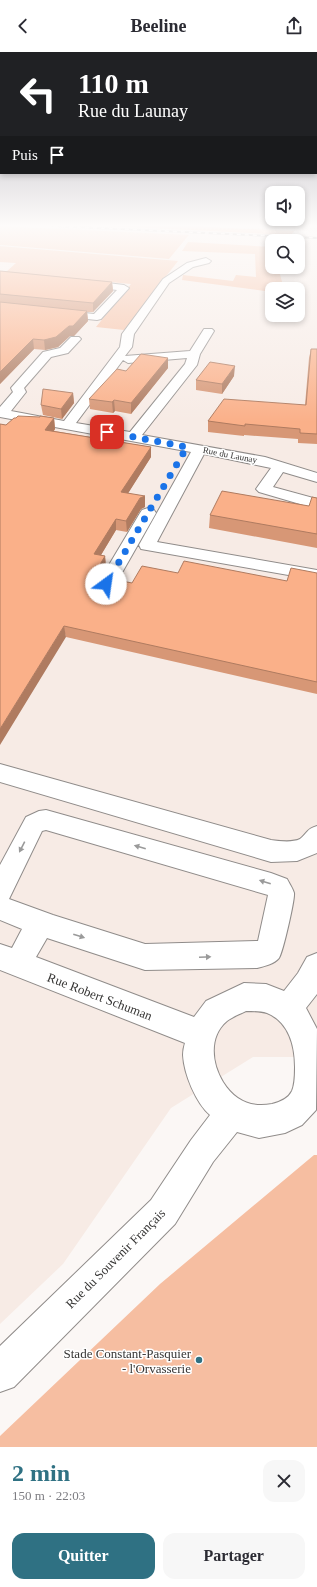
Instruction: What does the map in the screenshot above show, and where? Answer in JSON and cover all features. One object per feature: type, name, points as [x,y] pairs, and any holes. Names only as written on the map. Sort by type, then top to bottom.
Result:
[{"type":"street","points":[[0,307],[98,317],[121,291]]},
{"type":"street","points":[[68,425],[126,347],[128,334],[159,291]]},
{"type":"street","points":[[133,437],[191,365],[194,354],[208,331]]},
{"type":"street","points":[[1,413],[20,392],[17,388],[47,354],[64,351],[75,338]]},
{"type":"street","points":[[117,360],[194,354]]},
{"type":"street","name":"Rue du Launay","points":[[1,413],[265,461],[317,478]]},
{"type":"street","points":[[194,448],[192,461],[147,545],[317,575]]},
{"type":"street","points":[[106,584],[194,448]]},
{"type":"street","points":[[280,466],[264,489],[317,504]]},
{"type":"street","points":[[0,772],[271,851],[293,852],[312,844],[317,836]]},
{"type":"street","points":[[0,892],[34,824],[39,821],[46,820],[271,884],[278,888],[282,893],[270,948],[265,953],[257,955],[193,957],[145,956],[42,924],[0,908]]},
{"type":"street","points":[[9,961],[42,924]]},
{"type":"street","name":"Rue Robert Schuman","points":[[9,961],[201,1034]]},
{"type":"street","points":[[288,1009],[308,983],[317,967]]},
{"type":"street","points":[[259,997],[274,1001],[288,1009],[301,1022],[311,1038],[316,1056],[316,1075],[310,1092],[300,1107],[285,1117],[268,1122],[250,1120],[232,1113],[217,1102],[206,1086],[200,1069],[198,1051],[201,1034],[208,1020],[218,1009],[230,1001],[244,998],[259,997]]},
{"type":"street","name":"Rue du Souvenir Français","points":[[0,1373],[163,1212],[202,1151],[232,1113]]},
{"type":"shaded area","points":[[0,291],[265,291],[265,322],[305,322],[305,291],[317,291],[317,1057],[253,1057],[171,1108],[63,1264],[0,1324]]},
{"type":"shaded area","points":[[125,291],[154,291],[124,330],[96,327]]},
{"type":"shaded area","name":"Stade Constant-Pasquier - l'Orvasserie","points":[[314,1155],[317,1155],[317,1447],[0,1447],[0,1436],[160,1284]]},
{"type":"building","points":[[0,291],[104,291],[93,303],[0,294]]},
{"type":"building","points":[[0,302],[87,311],[73,326],[69,326],[56,337],[44,340],[33,339],[0,372]]},
{"type":"building","points":[[311,349],[317,349],[317,434],[300,433],[300,429],[245,424],[245,426],[208,421],[224,399],[306,405]]},
{"type":"building","points":[[141,354],[168,358],[131,403],[114,400],[112,402],[89,399],[117,369],[126,371]]},
{"type":"building","points":[[210,362],[235,366],[222,384],[196,380]]},
{"type":"building","points":[[43,389],[73,393],[61,409],[41,405]]},
{"type":"building","points":[[18,416],[40,416],[54,418],[45,430],[151,447],[121,492],[145,496],[140,498],[126,521],[116,519],[94,554],[105,556],[95,573],[95,576],[99,579],[105,581],[112,579],[132,583],[142,566],[178,573],[184,561],[287,581],[291,568],[317,573],[317,682],[64,626],[0,729],[0,424],[6,425]]},
{"type":"building","points":[[222,491],[309,506],[312,497],[317,498],[317,534],[210,515]]},
{"type":"place","name":"Stade Constant-Pasquier - l'Orvasserie","points":[[199,1360]]},
{"type":"route","points":[[106,584],[187,447],[107,432]]}]
